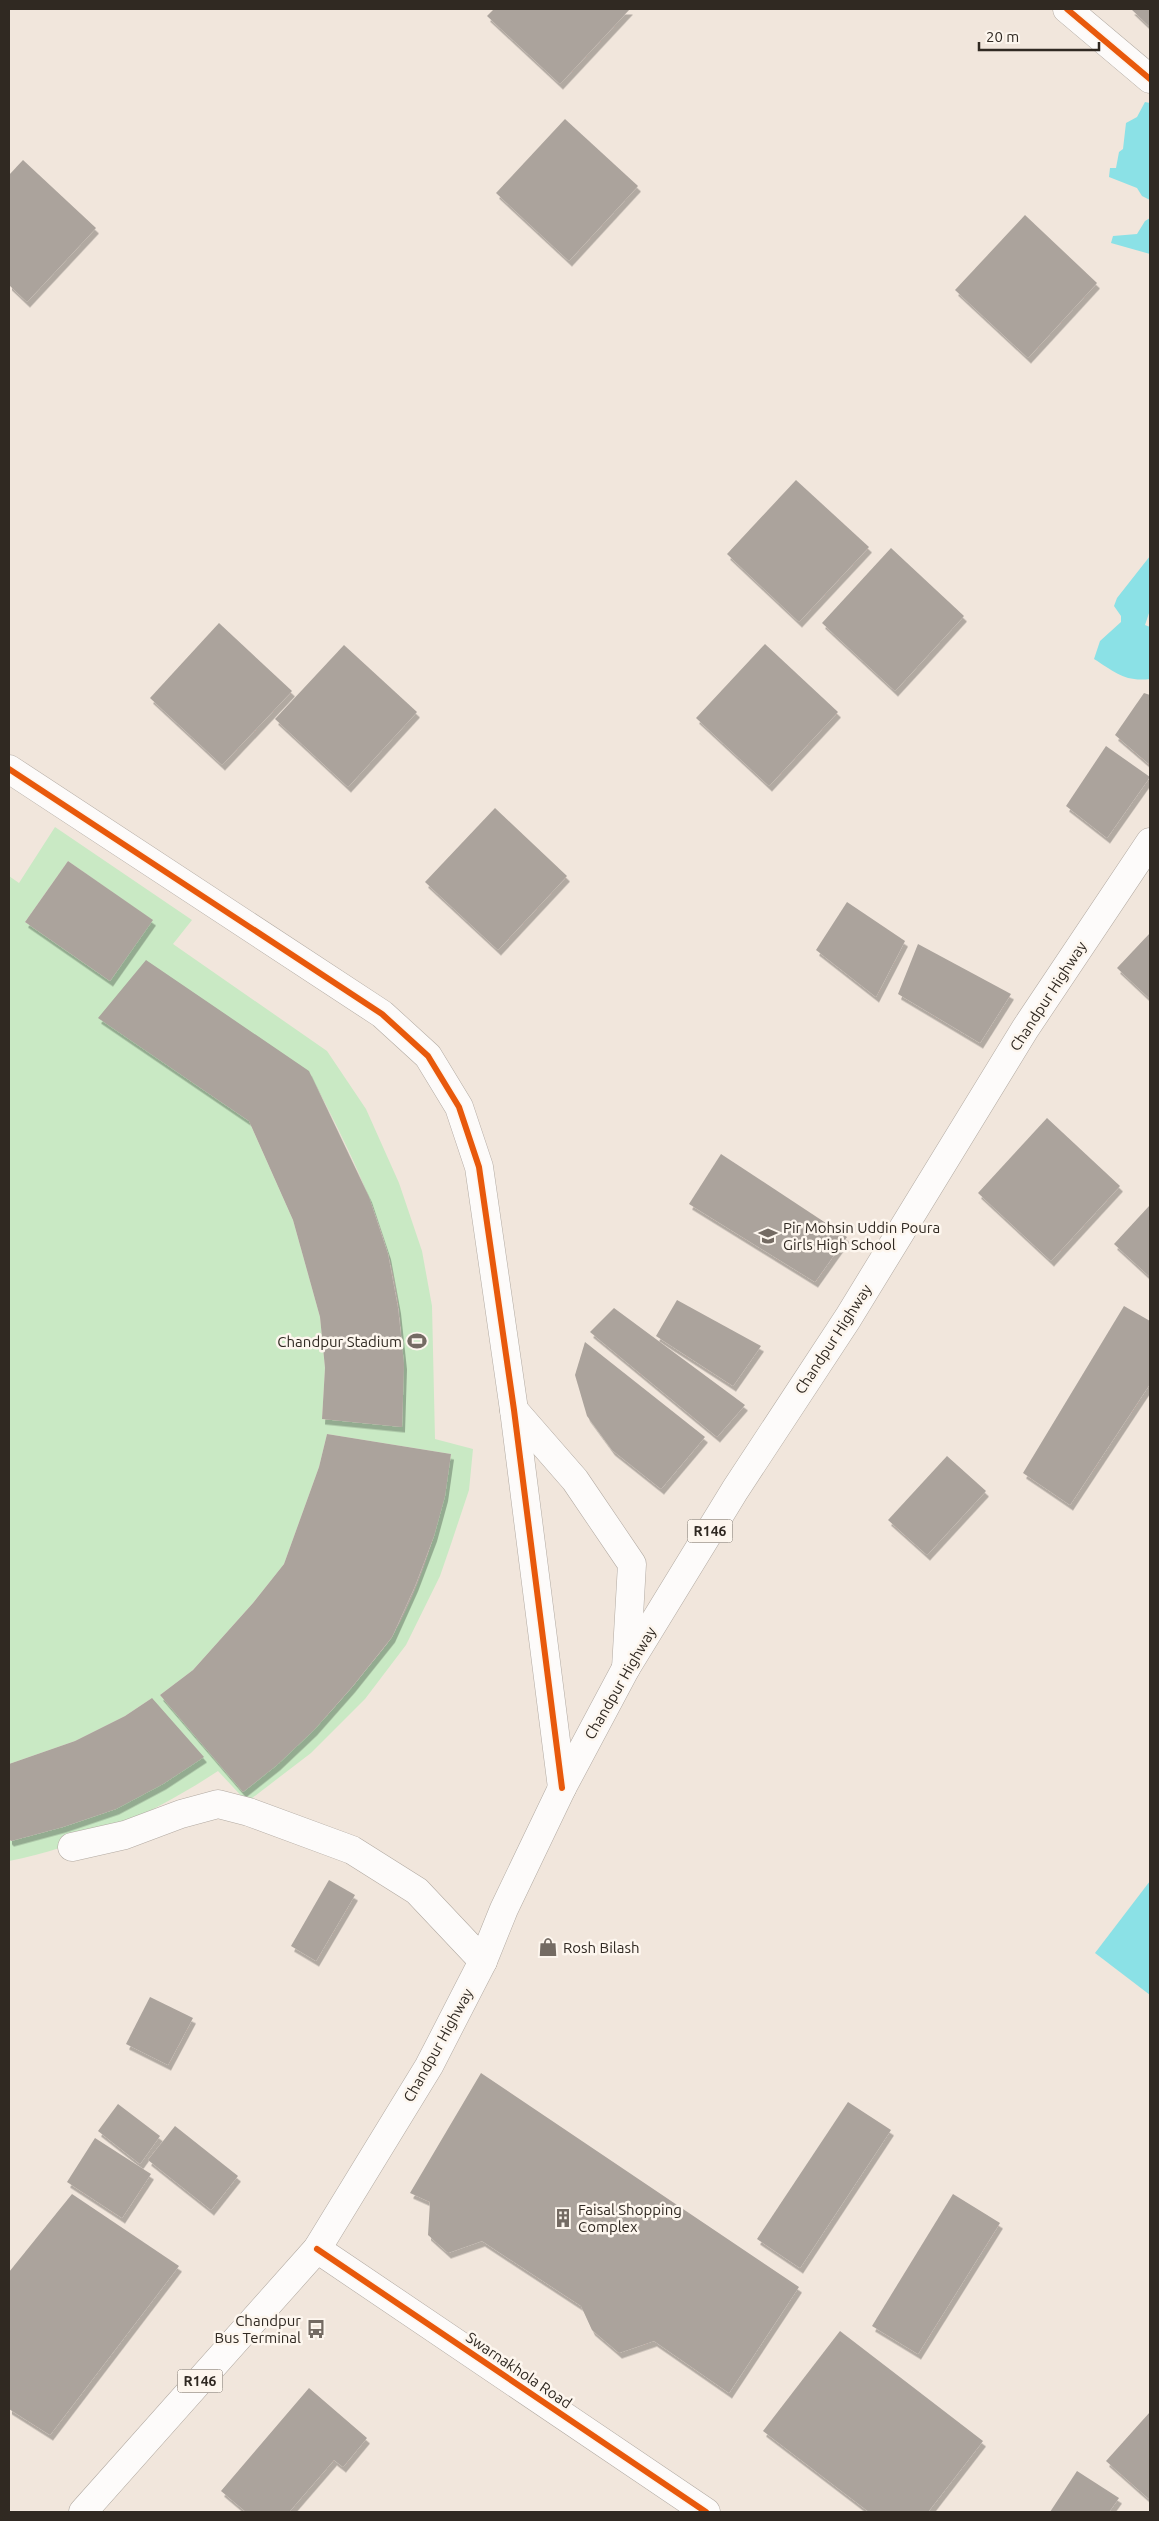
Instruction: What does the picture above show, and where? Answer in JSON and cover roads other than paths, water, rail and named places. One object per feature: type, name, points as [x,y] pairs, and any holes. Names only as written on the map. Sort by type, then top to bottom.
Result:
[{"type":"street","points":[[1067,9],[1150,80]]},
{"type":"street","points":[[9,769],[382,1014],[428,1056],[459,1107],[479,1167],[514,1410],[562,1788]]},
{"type":"street","name":"Chandpur Highway","points":[[83,2512],[317,2249],[429,2066],[483,1961],[504,1910],[562,1788],[626,1668],[735,1490],[848,1318],[1025,1029],[1150,842]]},
{"type":"street","points":[[514,1410],[575,1480],[632,1564],[626,1668]]},
{"type":"street","points":[[72,1847],[125,1835],[181,1814],[218,1804],[241,1810],[352,1850],[416,1891],[483,1961]]},
{"type":"street","name":"Swarnakhola Road","points":[[317,2249],[706,2512]]},
{"type":"water","points":[[1145,102],[1150,103],[1150,200],[1142,196],[1137,188],[1109,177],[1110,168],[1116,168],[1119,152],[1123,149],[1126,123],[1137,117]]},
{"type":"water","points":[[1150,218],[1150,254],[1111,243],[1113,236],[1137,234],[1145,221]]},
{"type":"water","points":[[1150,556],[1150,610],[1145,625],[1150,627],[1150,679],[1141,680],[1120,675],[1094,659],[1100,641],[1121,622],[1121,616],[1114,606],[1117,598]]},
{"type":"water","points":[[1150,1881],[1150,1995],[1095,1953]]},
{"type":"place","name":"Pir Mohsin Uddin Poura Girls High School","points":[[768,1236]]},
{"type":"place","name":"Chandpur Stadium","points":[[417,1341]]},
{"type":"place","name":"Rosh Bilash","points":[[548,1947]]},
{"type":"place","name":"Faisal Shopping Complex","points":[[563,2218]]},
{"type":"place","name":"Chandpur Bus Terminal","points":[[316,2329]]}]
